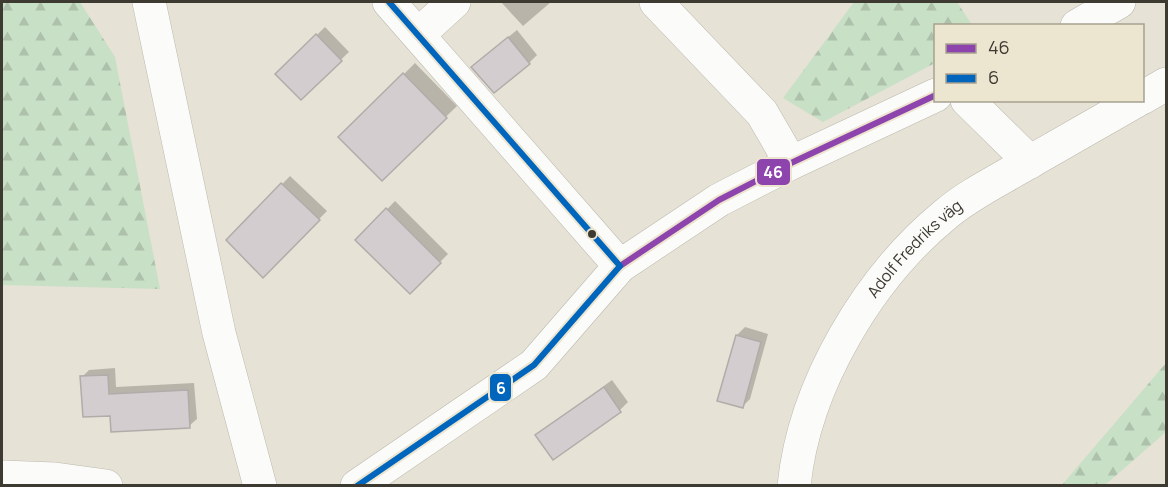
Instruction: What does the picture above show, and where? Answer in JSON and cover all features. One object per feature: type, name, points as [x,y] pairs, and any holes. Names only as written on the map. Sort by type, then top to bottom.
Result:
[{"type":"street","points":[[148,2],[219,333],[260,486]]},
{"type":"street","points":[[389,2],[620,266]]},
{"type":"street","points":[[419,34],[454,2]]},
{"type":"street","points":[[656,2],[762,113],[791,163]]},
{"type":"street","points":[[1080,24],[1119,2]]},
{"type":"street","points":[[1144,97],[1167,84]]},
{"type":"street","points":[[357,486],[518,379],[534,365],[620,266],[719,201],[791,163],[934,96]]},
{"type":"street","points":[[970,102],[1030,162]]},
{"type":"street","name":"Adolf Fredriks väg","points":[[794,486],[796,464],[821,386],[855,315],[899,258],[947,213],[1135,102]]},
{"type":"street","points":[[11,480],[55,478],[106,486]]},
{"type":"green space","points":[[2,2],[80,2],[115,57],[160,289],[2,285]]},
{"type":"green space","points":[[854,2],[957,2],[971,24],[934,24],[934,64],[823,122],[783,98]]},
{"type":"green space","points":[[1166,363],[1166,432],[1105,485],[1062,485]]},
{"type":"building","points":[[316,34],[342,61],[301,100],[275,74]]},
{"type":"building","points":[[508,37],[530,64],[494,93],[471,67]]},
{"type":"building","points":[[403,73],[447,118],[382,181],[338,137]]},
{"type":"building","points":[[281,183],[320,220],[263,278],[226,240]]},
{"type":"building","points":[[386,208],[441,263],[410,294],[355,240]]},
{"type":"building","points":[[736,335],[761,342],[743,408],[717,401]]},
{"type":"building","points":[[108,375],[109,394],[188,390],[190,428],[111,432],[110,416],[83,417],[80,376]]},
{"type":"building","points":[[604,387],[621,412],[553,460],[535,435]]},
{"type":"transit line","name":"6","points":[[357,486],[534,365],[620,266],[389,2]]},
{"type":"transit line","name":"46","points":[[620,266],[719,200],[791,163],[934,96]]}]
